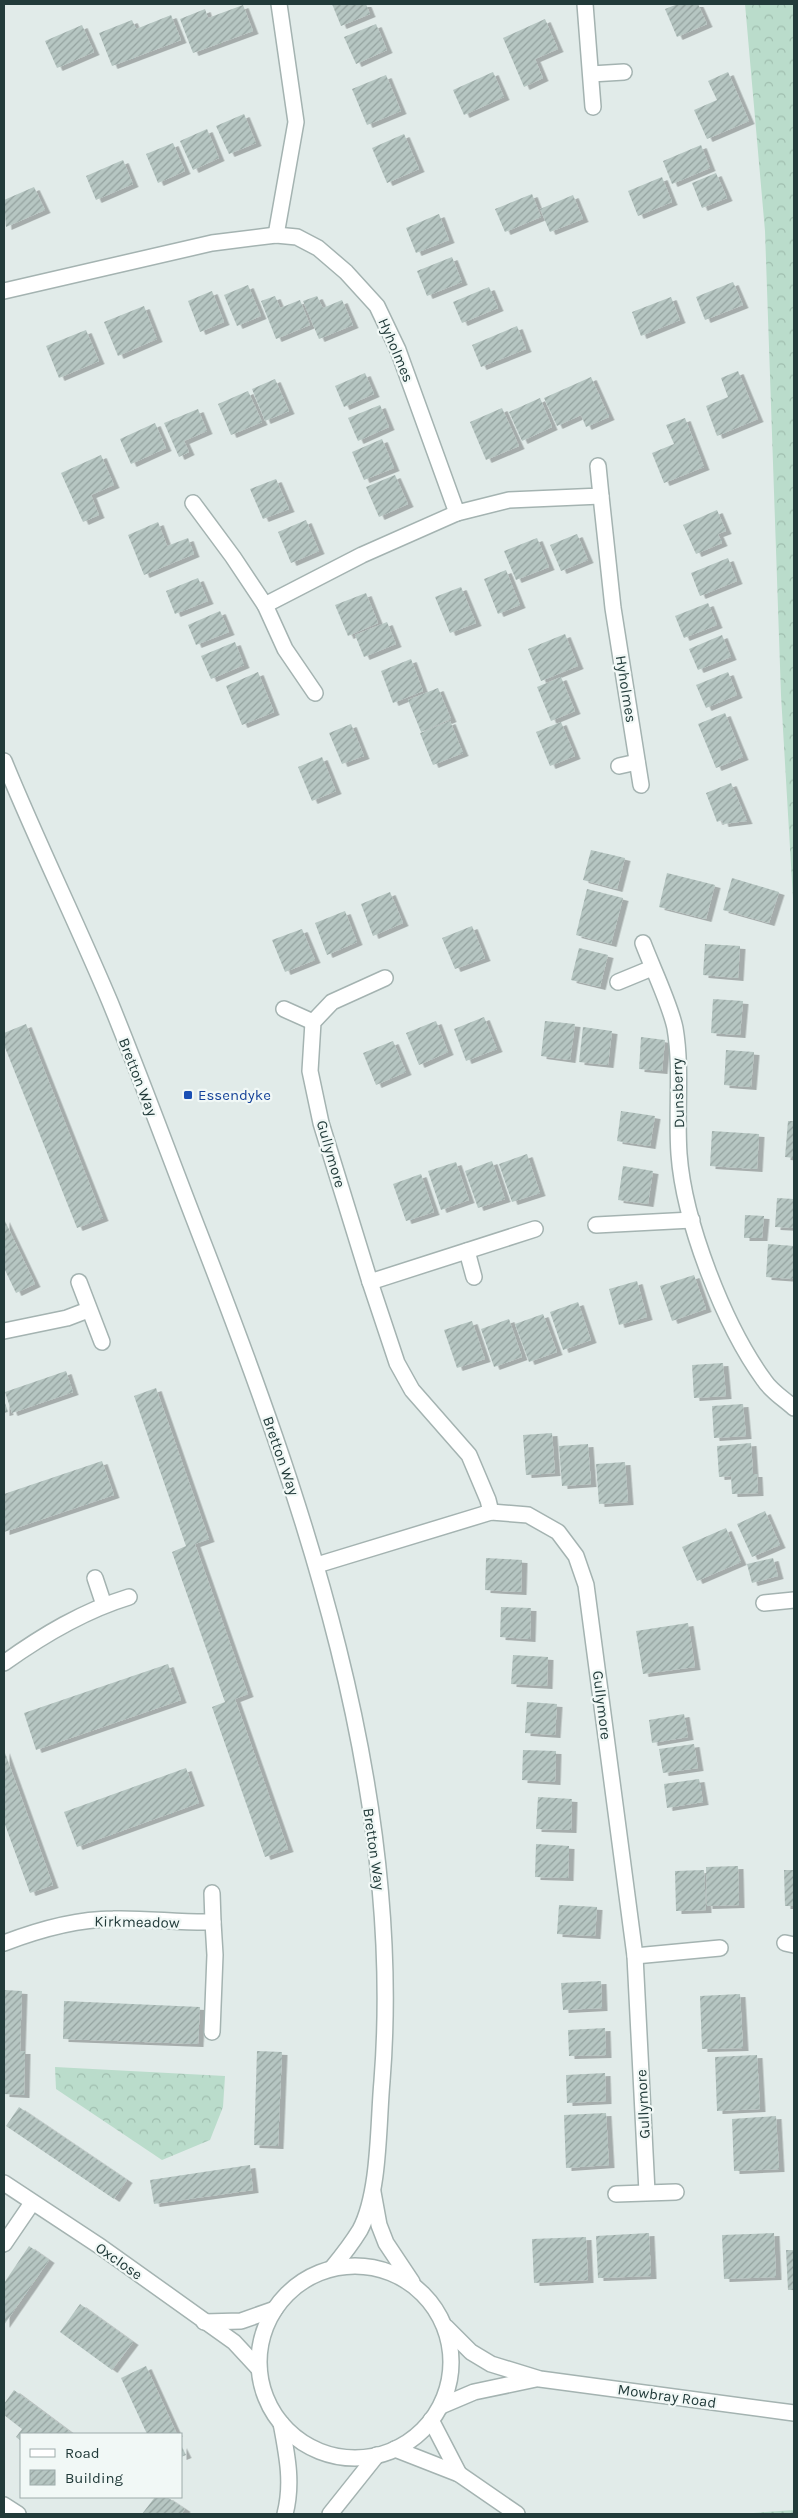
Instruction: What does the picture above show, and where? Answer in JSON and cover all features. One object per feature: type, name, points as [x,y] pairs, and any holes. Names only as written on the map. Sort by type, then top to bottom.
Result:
[{"type":"street","points":[[276,235],[296,122],[279,4]]},
{"type":"street","points":[[585,4],[593,107]]},
{"type":"street","points":[[591,74],[624,72]]},
{"type":"street","name":"Hyholmes","points":[[4,290],[212,242],[276,235],[297,238],[318,248],[346,272],[377,306],[408,377],[458,513]]},
{"type":"street","name":"Hyholmes","points":[[598,466],[613,608],[641,785]]},
{"type":"street","points":[[265,605],[362,555],[458,513],[510,500],[601,496]]},
{"type":"street","points":[[193,503],[234,557],[265,605],[285,649],[315,693]]},
{"type":"street","name":"Bretton Way","points":[[4,761],[110,1002],[248,1358],[317,1565],[357,1730],[380,1878],[384,1959],[384,2047],[373,2191],[362,2227],[332,2268]]},
{"type":"street","points":[[619,766],[637,762]]},
{"type":"street","name":"Dunsberry","points":[[643,943],[675,1027],[678,1071],[679,1155],[692,1220],[712,1281],[740,1344],[765,1382],[794,1408]]},
{"type":"street","points":[[618,982],[652,968]]},
{"type":"street","points":[[284,1009],[313,1022],[332,1002],[385,978]]},
{"type":"street","name":"Gullymore","points":[[313,1022],[310,1071],[321,1122],[397,1363],[412,1390],[469,1455],[488,1500],[491,1512]]},
{"type":"street","points":[[596,1225],[692,1220]]},
{"type":"street","points":[[370,1282],[535,1229]]},
{"type":"street","points":[[467,1251],[474,1277]]},
{"type":"street","points":[[79,1282],[88,1310],[102,1342]]},
{"type":"street","points":[[4,1331],[67,1318],[88,1310]]},
{"type":"street","name":"Gullymore","points":[[317,1565],[491,1512],[528,1515],[558,1532],[576,1556],[586,1585],[635,1956],[647,2192]]},
{"type":"street","points":[[95,1578],[104,1605]]},
{"type":"street","points":[[4,1663],[40,1637],[104,1605],[129,1597]]},
{"type":"street","points":[[764,1603],[794,1600]]},
{"type":"street","points":[[212,1893],[215,1955],[212,2032]]},
{"type":"street","name":"Kirkmeadow","points":[[4,1943],[53,1927],[111,1918],[214,1922]]},
{"type":"street","points":[[635,1956],[720,1948]]},
{"type":"street","name":"Oxclose","points":[[4,2183],[101,2247],[234,2342],[259,2369]]},
{"type":"street","name":"Bretton Way","points":[[373,2191],[379,2225],[386,2243],[415,2286]]},
{"type":"street","points":[[616,2194],[676,2192]]},
{"type":"street","points":[[4,2244],[32,2203]]},
{"type":"street","points":[[361,2266],[389,2272],[415,2286],[432,2304],[445,2326],[450,2346],[451,2368],[448,2389],[441,2406],[431,2420],[411,2440],[377,2456],[351,2458],[325,2453],[302,2442],[281,2423],[267,2400],[259,2369],[262,2338],[275,2309],[290,2291],[310,2277],[332,2268],[361,2266]]},
{"type":"street","points":[[204,2322],[241,2321],[275,2309]]},
{"type":"street","name":"Mowbray Road","points":[[445,2326],[471,2352],[491,2364],[540,2379],[794,2413]]},
{"type":"street","name":"Mowbray Road","points":[[441,2406],[474,2392],[496,2386],[540,2379]]},
{"type":"street","points":[[431,2420],[459,2474]]},
{"type":"street","points":[[281,2423],[290,2468],[289,2498],[285,2514]]},
{"type":"street","points":[[395,2449],[459,2474],[517,2514]]},
{"type":"street","points":[[330,2514],[377,2456]]},
{"type":"street","points":[[4,2505],[18,2514]]},
{"type":"green space","points":[[745,4],[794,4],[794,916],[781,695],[765,231]]},
{"type":"green space","points":[[55,2067],[225,2076],[223,2107],[210,2140],[162,2160],[56,2089]]},
{"type":"green space","points":[[794,2510],[794,2514],[739,2514]]},
{"type":"building","points":[[332,4],[366,4],[370,14],[341,26]]},
{"type":"building","points":[[678,4],[698,4],[707,24],[677,37],[665,9]]},
{"type":"building","points":[[243,5],[253,31],[193,53],[180,19],[205,9],[208,18]]},
{"type":"building","points":[[171,15],[181,40],[112,66],[99,33],[132,20],[136,29]]},
{"type":"building","points":[[545,19],[558,49],[535,59],[543,78],[524,87],[503,38]]},
{"type":"building","points":[[376,24],[387,50],[356,64],[344,37]]},
{"type":"building","points":[[82,25],[94,52],[57,68],[45,41]]},
{"type":"building","points":[[493,72],[504,97],[464,115],[453,90]]},
{"type":"building","points":[[728,72],[749,121],[707,139],[694,110],[717,100],[708,81]]},
{"type":"building","points":[[386,75],[401,111],[367,125],[352,89]]},
{"type":"building","points":[[244,114],[256,143],[229,154],[216,126]]},
{"type":"building","points":[[207,129],[219,158],[193,170],[180,141]]},
{"type":"building","points":[[404,134],[419,169],[387,183],[372,148]]},
{"type":"building","points":[[173,143],[185,171],[158,183],[146,154]]},
{"type":"building","points":[[701,145],[710,168],[672,184],[663,161]]},
{"type":"building","points":[[123,160],[133,184],[96,200],[86,176]]},
{"type":"building","points":[[716,173],[727,198],[702,208],[692,183]]},
{"type":"building","points":[[662,177],[672,202],[638,216],[628,191]]},
{"type":"building","points":[[34,187],[45,210],[6,227],[4,200]]},
{"type":"building","points":[[532,194],[541,217],[505,232],[495,209]]},
{"type":"building","points":[[573,195],[583,219],[550,232],[540,209]]},
{"type":"building","points":[[439,214],[449,240],[416,253],[406,228]]},
{"type":"building","points":[[452,257],[462,282],[427,296],[417,271]]},
{"type":"building","points":[[733,282],[743,305],[705,320],[696,297]]},
{"type":"building","points":[[248,285],[261,316],[237,326],[224,295]]},
{"type":"building","points":[[489,287],[498,308],[462,323],[453,302]]},
{"type":"building","points":[[212,291],[224,322],[200,332],[188,301]]},
{"type":"building","points":[[275,296],[280,308],[300,300],[310,325],[276,339],[261,301]]},
{"type":"building","points":[[317,296],[323,308],[342,300],[353,325],[319,339],[303,301]]},
{"type":"building","points":[[671,297],[680,320],[641,336],[632,312]]},
{"type":"building","points":[[144,306],[157,339],[118,356],[104,322]]},
{"type":"building","points":[[517,326],[526,349],[481,367],[472,345]]},
{"type":"building","points":[[86,330],[99,361],[59,378],[46,346]]},
{"type":"building","points":[[738,371],[758,419],[717,436],[706,406],[728,397],[721,378]]},
{"type":"building","points":[[365,373],[374,394],[344,407],[335,386]]},
{"type":"building","points":[[591,377],[609,417],[586,427],[581,415],[557,426],[544,398]]},
{"type":"building","points":[[275,379],[289,411],[265,421],[252,389]]},
{"type":"building","points":[[248,391],[262,422],[231,435],[218,404]]},
{"type":"building","points":[[540,398],[552,427],[522,441],[509,412]]},
{"type":"building","points":[[380,405],[389,427],[358,441],[348,418]]},
{"type":"building","points":[[502,408],[519,446],[486,460],[470,422]]},
{"type":"building","points":[[198,409],[207,431],[184,441],[189,452],[179,457],[164,423]]},
{"type":"building","points":[[685,418],[704,467],[664,483],[652,453],[674,444],[666,425]]},
{"type":"building","points":[[155,423],[166,448],[131,464],[120,439]]},
{"type":"building","points":[[382,439],[394,468],[364,480],[352,452]]},
{"type":"building","points":[[101,455],[114,485],[91,495],[99,515],[83,522],[61,473]]},
{"type":"building","points":[[395,475],[408,504],[379,517],[366,487]]},
{"type":"building","points":[[276,479],[289,509],[263,519],[250,489]]},
{"type":"building","points":[[717,510],[726,531],[718,534],[722,543],[696,554],[683,525]]},
{"type":"building","points":[[306,520],[319,551],[291,563],[278,532]]},
{"type":"building","points":[[158,522],[167,546],[188,538],[194,554],[144,575],[128,535]]},
{"type":"building","points":[[577,534],[588,560],[561,571],[550,545]]},
{"type":"building","points":[[537,538],[549,567],[516,580],[504,551]]},
{"type":"building","points":[[728,558],[737,581],[700,596],[691,573]]},
{"type":"building","points":[[506,570],[520,605],[498,614],[484,579]]},
{"type":"building","points":[[198,578],[208,601],[175,614],[166,591]]},
{"type":"building","points":[[461,587],[476,623],[450,633],[435,597]]},
{"type":"building","points":[[366,593],[378,623],[348,636],[335,605]]},
{"type":"building","points":[[708,603],[717,625],[684,638],[675,616]]},
{"type":"building","points":[[220,611],[229,632],[196,645],[188,625]]},
{"type":"building","points":[[387,622],[396,644],[364,657],[355,635]]},
{"type":"building","points":[[565,634],[578,666],[541,681],[528,649]]},
{"type":"building","points":[[722,635],[731,657],[698,670],[689,649]]},
{"type":"building","points":[[235,642],[244,665],[211,679],[201,656]]},
{"type":"building","points":[[411,659],[423,691],[393,703],[381,671]]},
{"type":"building","points":[[258,672],[274,712],[242,725],[226,686]]},
{"type":"building","points":[[728,672],[737,695],[706,708],[696,685]]},
{"type":"building","points":[[561,677],[575,711],[551,721],[537,687]]},
{"type":"building","points":[[438,688],[451,719],[421,732],[408,700]]},
{"type":"building","points":[[725,713],[743,757],[716,768],[698,724]]},
{"type":"building","points":[[450,721],[463,753],[433,765],[420,733]]},
{"type":"building","points":[[561,722],[575,756],[550,766],[536,732]]},
{"type":"building","points":[[351,724],[364,756],[342,764],[329,733]]},
{"type":"building","points":[[322,757],[336,791],[312,801],[298,767]]},
{"type":"building","points":[[731,783],[747,821],[723,824],[722,820],[717,822],[706,793]]},
{"type":"building","points":[[591,850],[625,858],[617,889],[583,880]]},
{"type":"building","points":[[667,873],[715,885],[706,919],[659,907]]},
{"type":"building","points":[[732,878],[779,892],[769,923],[723,910]]},
{"type":"building","points":[[587,889],[623,898],[611,944],[576,935]]},
{"type":"building","points":[[390,892],[403,923],[373,936],[361,904]]},
{"type":"building","points":[[345,911],[357,942],[327,955],[315,923]]},
{"type":"building","points":[[472,926],[485,958],[455,969],[442,938]]},
{"type":"building","points":[[302,929],[315,960],[285,972],[272,940]]},
{"type":"building","points":[[705,944],[740,946],[738,978],[703,975]]},
{"type":"building","points":[[579,948],[608,955],[600,987],[571,980]]},
{"type":"building","points":[[713,999],[743,1001],[740,1035],[711,1033]]},
{"type":"building","points":[[484,1017],[497,1049],[466,1061],[454,1029]]},
{"type":"building","points":[[436,1021],[448,1052],[419,1065],[406,1033]]},
{"type":"building","points":[[545,1021],[575,1024],[570,1060],[541,1056]]},
{"type":"building","points":[[26,1024],[103,1218],[77,1228],[4,1045],[4,1033]]},
{"type":"building","points":[[583,1027],[612,1031],[608,1065],[579,1062]]},
{"type":"building","points":[[641,1037],[665,1040],[662,1071],[639,1069]]},
{"type":"building","points":[[393,1041],[406,1072],[376,1085],[363,1053]]},
{"type":"building","points":[[726,1050],[754,1052],[751,1087],[724,1085]]},
{"type":"building","points":[[621,1111],[655,1116],[650,1146],[617,1141]]},
{"type":"building","points":[[788,1121],[794,1121],[794,1158],[785,1157]]},
{"type":"building","points":[[712,1131],[759,1134],[757,1169],[710,1166]]},
{"type":"building","points":[[527,1154],[540,1193],[512,1202],[499,1164]]},
{"type":"building","points":[[492,1161],[505,1199],[478,1208],[465,1171]]},
{"type":"building","points":[[456,1162],[469,1200],[441,1210],[428,1171]]},
{"type":"building","points":[[623,1166],[653,1171],[648,1204],[618,1200]]},
{"type":"building","points":[[421,1174],[434,1212],[406,1221],[393,1184]]},
{"type":"building","points":[[777,1198],[794,1199],[794,1228],[775,1227]]},
{"type":"building","points":[[745,1215],[764,1216],[762,1238],[744,1238]]},
{"type":"building","points":[[4,1219],[35,1284],[16,1293],[4,1268]]},
{"type":"building","points":[[768,1244],[794,1246],[794,1279],[766,1277]]},
{"type":"building","points":[[694,1275],[706,1309],[672,1321],[660,1286]]},
{"type":"building","points":[[637,1281],[647,1317],[619,1325],[609,1289]]},
{"type":"building","points":[[578,1302],[591,1340],[563,1350],[550,1312]]},
{"type":"building","points":[[543,1314],[557,1352],[529,1362],[515,1324]]},
{"type":"building","points":[[509,1319],[522,1357],[494,1367],[481,1329]]},
{"type":"building","points":[[472,1321],[485,1359],[457,1368],[444,1330]]},
{"type":"building","points":[[723,1363],[726,1396],[694,1398],[692,1365]]},
{"type":"building","points":[[66,1371],[73,1392],[12,1413],[5,1392]]},
{"type":"building","points":[[156,1388],[209,1539],[195,1544],[248,1694],[235,1699],[288,1849],[265,1857],[212,1707],[225,1702],[172,1552],[186,1546],[134,1396]]},
{"type":"building","points":[[4,1400],[8,1412],[4,1413]]},
{"type":"building","points":[[743,1404],[746,1436],[714,1438],[712,1406]]},
{"type":"building","points":[[552,1433],[555,1473],[526,1475],[523,1435]]},
{"type":"building","points":[[751,1443],[753,1474],[757,1474],[758,1493],[732,1494],[731,1476],[719,1477],[717,1446]]},
{"type":"building","points":[[588,1444],[591,1484],[562,1486],[559,1446]]},
{"type":"building","points":[[102,1461],[114,1495],[4,1532],[4,1494]]},
{"type":"building","points":[[625,1462],[628,1502],[599,1504],[596,1464]]},
{"type":"building","points":[[765,1511],[780,1545],[752,1557],[737,1524]]},
{"type":"building","points":[[726,1528],[741,1562],[697,1581],[682,1547]]},
{"type":"building","points":[[486,1558],[522,1560],[521,1592],[485,1590]]},
{"type":"building","points":[[773,1558],[778,1576],[752,1583],[747,1564]]},
{"type":"building","points":[[501,1607],[531,1608],[530,1639],[500,1637]]},
{"type":"building","points":[[688,1623],[695,1667],[643,1674],[636,1631]]},
{"type":"building","points":[[513,1655],[548,1657],[547,1686],[511,1684]]},
{"type":"building","points":[[168,1664],[181,1700],[36,1750],[24,1713]]},
{"type":"building","points":[[527,1702],[557,1704],[555,1735],[525,1733]]},
{"type":"building","points":[[684,1714],[688,1737],[652,1743],[649,1720]]},
{"type":"building","points":[[694,1744],[698,1768],[663,1773],[659,1749]]},
{"type":"building","points":[[4,1750],[53,1885],[30,1893],[4,1822]]},
{"type":"building","points":[[523,1750],[556,1751],[555,1782],[522,1780]]},
{"type":"building","points":[[186,1768],[199,1803],[77,1847],[64,1812]]},
{"type":"building","points":[[699,1779],[703,1802],[667,1808],[664,1784]]},
{"type":"building","points":[[538,1797],[572,1799],[571,1830],[536,1829]]},
{"type":"building","points":[[536,1844],[569,1846],[568,1878],[535,1877]]},
{"type":"building","points":[[738,1866],[739,1905],[707,1906],[706,1867]]},
{"type":"building","points":[[704,1870],[706,1910],[676,1911],[675,1871]]},
{"type":"building","points":[[784,1870],[794,1870],[794,1906],[785,1906]]},
{"type":"building","points":[[559,1905],[597,1907],[595,1936],[557,1934]]},
{"type":"building","points":[[601,1981],[602,2008],[563,2010],[561,1983]]},
{"type":"building","points":[[4,1990],[22,1991],[20,2051],[25,2051],[24,2095],[4,2094]]},
{"type":"building","points":[[740,1994],[743,2048],[702,2049],[700,1996]]},
{"type":"building","points":[[64,2001],[200,2007],[198,2044],[63,2039]]},
{"type":"building","points":[[605,2028],[606,2055],[569,2056],[568,2030]]},
{"type":"building","points":[[257,2051],[282,2052],[278,2146],[254,2145]]},
{"type":"building","points":[[757,2055],[760,2109],[717,2111],[715,2057]]},
{"type":"building","points":[[605,2073],[606,2101],[567,2103],[566,2075]]},
{"type":"building","points":[[19,2107],[127,2180],[114,2199],[6,2126]]},
{"type":"building","points":[[606,2113],[609,2165],[566,2168],[564,2115]]},
{"type":"building","points":[[776,2116],[779,2169],[734,2171],[732,2119]]},
{"type":"building","points":[[250,2165],[253,2190],[154,2204],[150,2180]]},
{"type":"building","points":[[649,2233],[651,2276],[598,2278],[596,2236]]},
{"type":"building","points":[[774,2233],[776,2277],[724,2279],[722,2235]]},
{"type":"building","points":[[586,2237],[588,2280],[534,2283],[532,2239]]},
{"type":"building","points":[[29,2246],[49,2260],[4,2325],[4,2283]]},
{"type":"building","points":[[786,2250],[794,2250],[794,2290],[788,2290]]},
{"type":"building","points":[[80,2304],[133,2342],[112,2370],[60,2332]]},
{"type":"building","points":[[146,2366],[177,2433],[147,2433],[121,2378]]},
{"type":"building","points":[[14,2390],[72,2433],[20,2433],[20,2440],[16,2437],[22,2429],[4,2415],[4,2404]]},
{"type":"building","points":[[182,2447],[186,2455],[182,2457]]},
{"type":"building","points":[[154,2498],[168,2498],[185,2509],[181,2514],[142,2514]]},
{"type":"place","name":"Essendyke","points":[[188,1095]]}]
